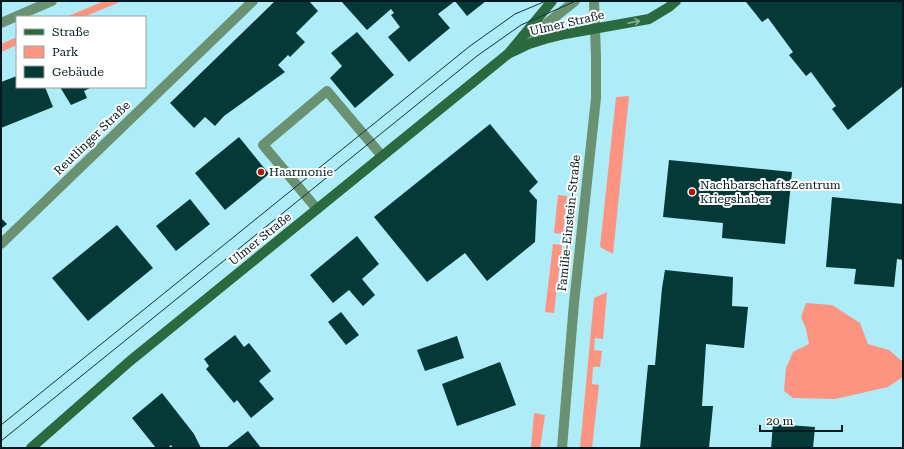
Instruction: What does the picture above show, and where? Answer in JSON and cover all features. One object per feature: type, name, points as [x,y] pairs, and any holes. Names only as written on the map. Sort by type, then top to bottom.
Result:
[{"type":"street","points":[[17,16],[52,1]]},
{"type":"street","name":"Reutlinger Straße","points":[[1,244],[253,1]]},
{"type":"street","name":"Ulmer Straße","points":[[31,448],[130,361],[508,54],[552,1]]},
{"type":"street","points":[[508,54],[576,1]]},
{"type":"street","name":"Familie-Einstein-Straße","points":[[562,448],[574,303],[596,98],[594,1]]},
{"type":"street","name":"Ulmer Straße","points":[[508,54],[529,44],[545,39],[649,19],[676,1]]},
{"type":"street","points":[[1,23],[16,17]]},
{"type":"street","points":[[317,209],[263,144],[327,91],[382,156]]},
{"type":"green space","points":[[104,1],[122,1],[86,16],[68,16]]},
{"type":"green space","points":[[16,37],[16,45],[1,52],[1,44]]},
{"type":"green space","points":[[629,96],[613,254],[600,247],[616,97]]},
{"type":"green space","points":[[558,195],[567,196],[563,234],[554,233]]},
{"type":"green space","points":[[553,244],[562,245],[554,313],[545,312]]},
{"type":"green space","points":[[607,292],[603,339],[595,338],[594,350],[602,351],[600,367],[593,367],[592,384],[599,385],[592,448],[580,448],[594,298]]},
{"type":"green space","points":[[806,303],[832,305],[860,323],[868,344],[889,350],[903,362],[903,377],[888,387],[835,399],[793,398],[784,391],[786,368],[793,352],[809,344],[806,329],[801,317]]},
{"type":"green space","points":[[534,413],[545,415],[540,448],[531,448]]},
{"type":"building","points":[[275,1],[309,1],[318,11],[296,33],[305,42],[290,57],[288,55],[278,65],[285,72],[224,116],[215,126],[205,117],[194,128],[170,103]]},
{"type":"building","points":[[341,1],[455,1],[438,14],[450,28],[409,62],[388,37],[400,27],[391,15],[394,13],[391,9],[367,30]]},
{"type":"building","points":[[455,1],[486,1],[467,16]]},
{"type":"building","points":[[746,1],[903,1],[903,86],[848,130],[832,109],[836,106],[811,72],[806,76],[789,55],[793,52],[768,18],[762,22]]},
{"type":"building","points":[[357,32],[394,75],[355,108],[330,78],[342,66],[331,53]]},
{"type":"building","points":[[16,76],[16,88],[45,88],[53,107],[1,128],[1,82]]},
{"type":"building","points":[[61,88],[90,88],[84,91],[87,98],[71,105]]},
{"type":"building","points":[[490,124],[538,182],[529,191],[537,200],[535,242],[487,281],[465,253],[427,282],[374,217]]},
{"type":"building","points":[[239,137],[269,174],[225,210],[195,173]]},
{"type":"building","points":[[669,160],[792,172],[785,244],[722,238],[723,223],[663,217]]},
{"type":"building","points":[[832,197],[903,204],[903,260],[897,259],[894,287],[854,284],[856,269],[826,267]]},
{"type":"building","points":[[190,199],[210,224],[176,251],[156,226]]},
{"type":"building","points":[[1,218],[7,224],[1,229]]},
{"type":"building","points":[[117,225],[153,268],[88,321],[52,278]]},
{"type":"building","points":[[357,236],[379,264],[362,279],[375,295],[363,306],[349,290],[333,303],[310,275]]},
{"type":"building","points":[[665,270],[733,277],[732,306],[748,307],[744,348],[706,344],[702,406],[713,406],[709,448],[640,448],[648,365],[655,365]]},
{"type":"building","points":[[341,312],[359,335],[346,345],[328,322]]},
{"type":"building","points":[[235,335],[244,347],[249,343],[271,371],[259,381],[274,399],[251,418],[237,400],[234,403],[206,369],[209,366],[204,359]]},
{"type":"building","points":[[457,336],[464,358],[425,371],[417,350]]},
{"type":"building","points":[[500,362],[516,405],[457,426],[442,384]]},
{"type":"building","points":[[162,393],[194,434],[201,448],[173,448],[171,445],[168,448],[156,448],[132,418]]},
{"type":"building","points":[[773,424],[815,427],[813,448],[771,448]]},
{"type":"building","points":[[248,431],[261,448],[226,448]]},
{"type":"tram line","points":[[1,425],[470,46],[515,14],[546,1]]},
{"type":"tram line","points":[[1,441],[477,56],[521,25],[576,1]]},
{"type":"place","name":"Haarmonie","points":[[261,172]]},
{"type":"place","name":"NachbarschaftsZentrum Kriegshaber","points":[[692,192]]}]
